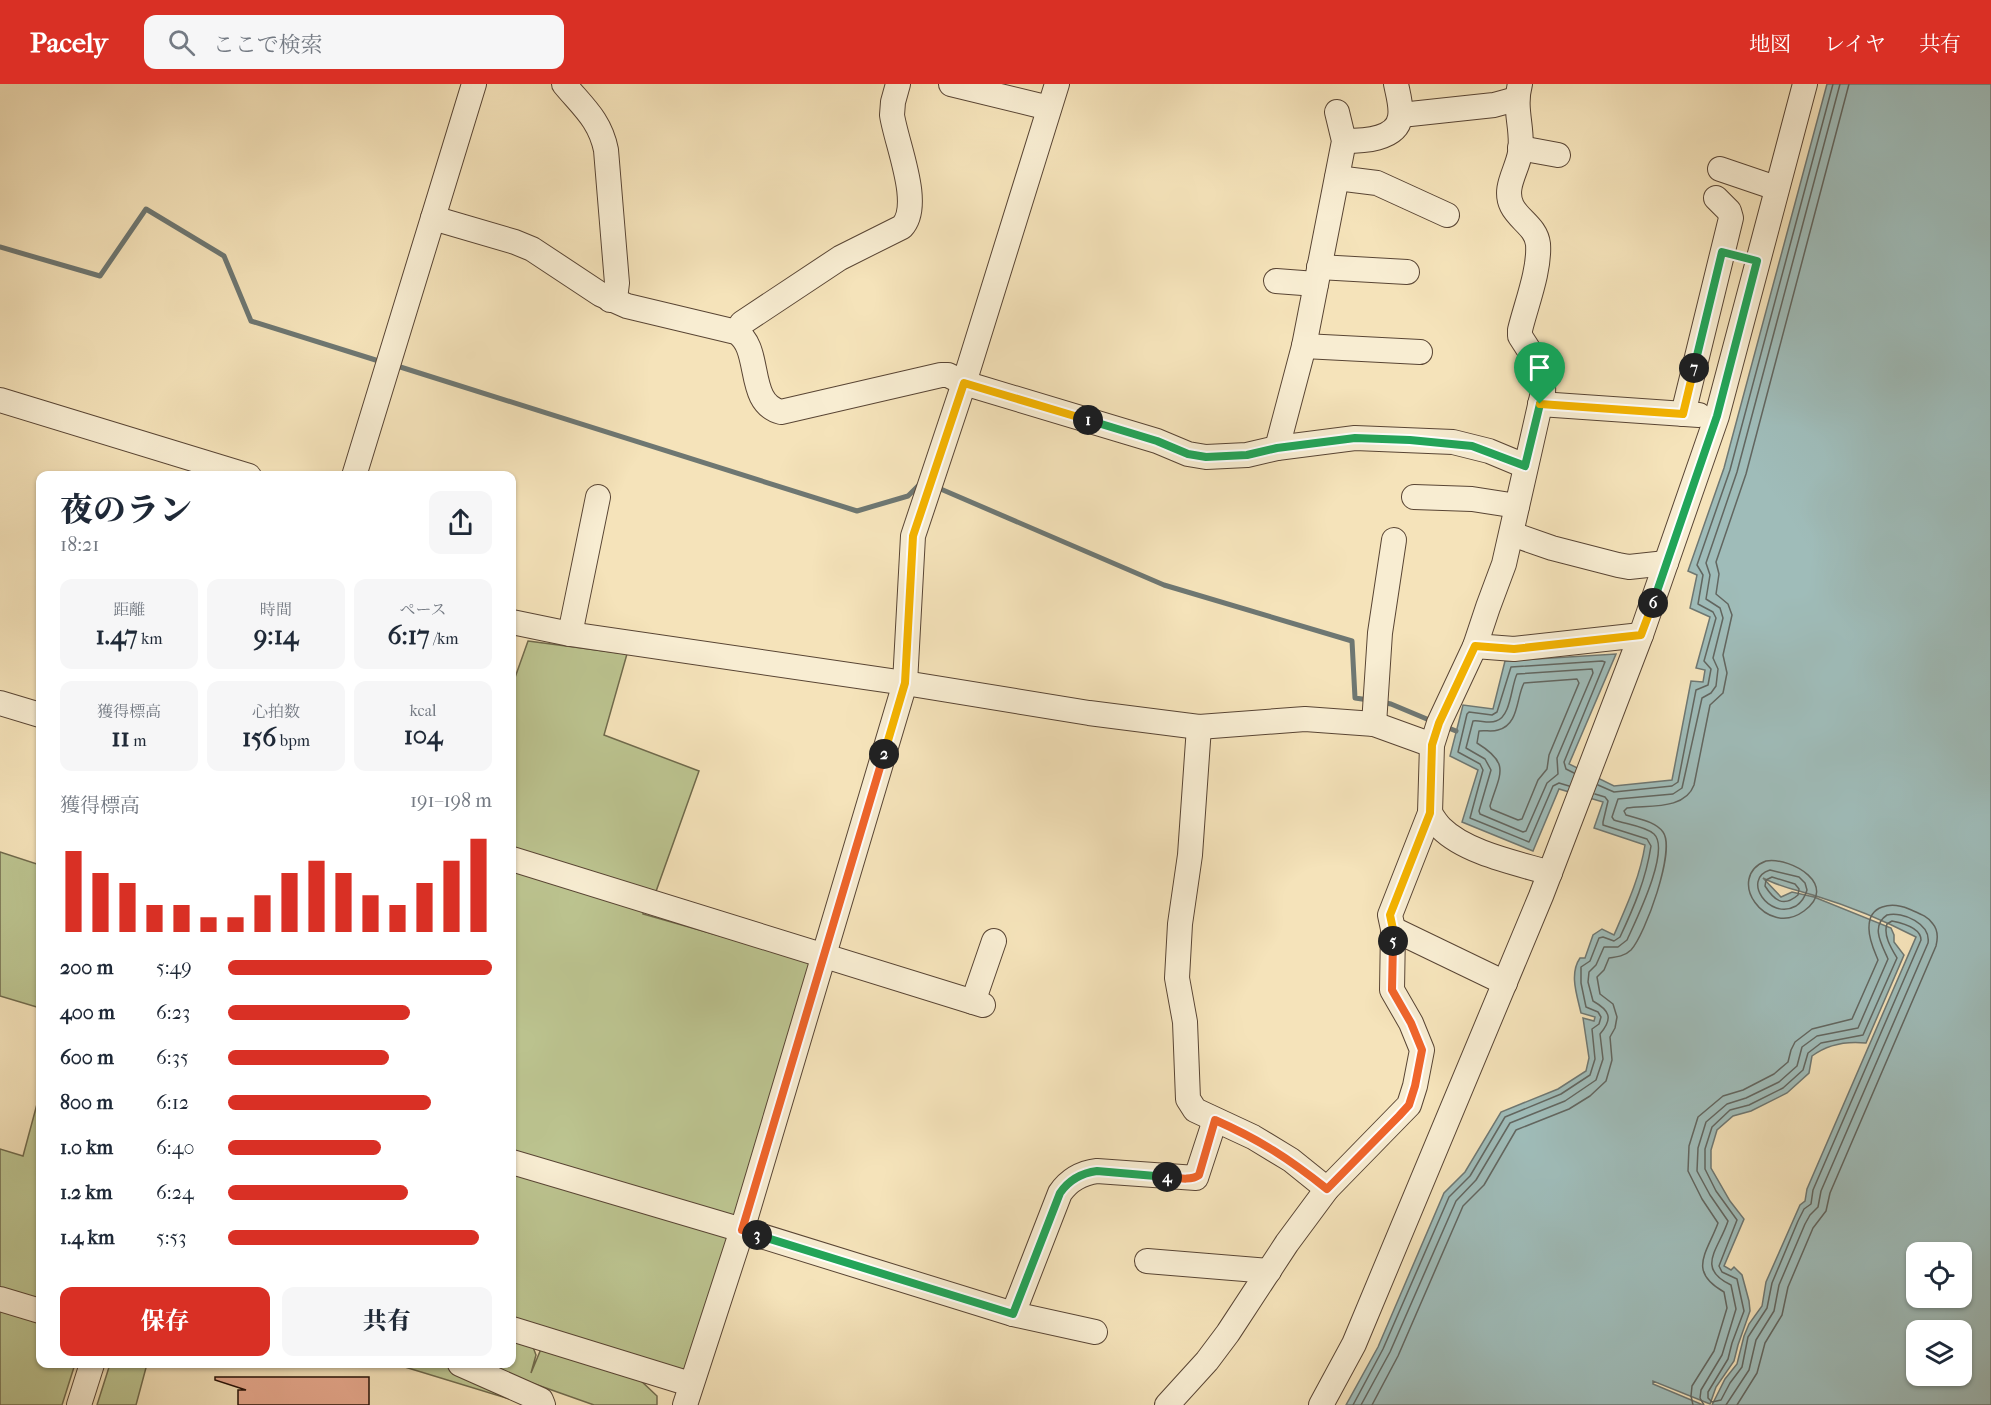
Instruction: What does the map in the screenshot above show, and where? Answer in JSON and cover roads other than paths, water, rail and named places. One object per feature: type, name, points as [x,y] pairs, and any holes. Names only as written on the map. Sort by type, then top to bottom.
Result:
[{"type":"street","points":[[356,471],[474,84]]},
{"type":"street","points":[[564,84],[596,122],[602,132],[606,150],[617,283],[616,291],[610,300]]},
{"type":"street","points":[[736,332],[742,323],[840,258],[902,227],[908,221],[910,211],[908,187],[892,115],[898,84]]},
{"type":"street","points":[[951,84],[1049,108]]},
{"type":"street","points":[[516,1331],[687,1395],[742,1230],[905,683],[913,536],[964,383],[1057,84]]},
{"type":"street","points":[[1344,141],[1370,141],[1399,123],[1401,115],[1396,84]]},
{"type":"street","points":[[1321,1405],[1354,1344],[1550,873],[1641,635],[1717,416],[1805,84]]},
{"type":"street","points":[[1167,1405],[1228,1334],[1327,1189],[1409,1105],[1422,1050],[1411,1023],[1392,990],[1393,929],[1390,915],[1430,813],[1432,745],[1439,723],[1475,646],[1504,564],[1540,404],[1544,381],[1542,374],[1520,336],[1534,272],[1537,240],[1534,232],[1512,206],[1509,191],[1520,148],[1518,91],[1494,105],[1401,115]]},
{"type":"street","points":[[1277,448],[1304,346],[1344,141],[1337,112]]},
{"type":"street","points":[[1520,148],[1558,155]]},
{"type":"street","points":[[1720,169],[1776,188]]},
{"type":"street","points":[[1337,178],[1377,183],[1447,215]]},
{"type":"street","points":[[1683,414],[1731,218],[1726,207],[1716,198]]},
{"type":"street","points":[[433,218],[532,249],[610,300],[736,332],[742,336],[746,344],[761,396],[774,410],[781,411],[948,375],[964,383],[1157,441],[1188,454],[1206,457],[1247,455],[1277,448],[1355,438],[1453,442],[1480,448],[1525,466]]},
{"type":"street","points":[[1722,252],[1757,261]]},
{"type":"street","points":[[1276,281],[1318,276],[1407,272]]},
{"type":"street","points":[[1304,346],[1419,352]]},
{"type":"street","points":[[0,400],[233,471]]},
{"type":"street","points":[[1540,404],[1717,416]]},
{"type":"street","points":[[570,634],[598,497]]},
{"type":"street","points":[[1414,497],[1472,499],[1517,506]]},
{"type":"street","points":[[1512,534],[1552,548],[1618,565],[1629,567],[1666,563]]},
{"type":"street","points":[[1374,724],[1380,633],[1394,540]]},
{"type":"street","points":[[516,623],[570,634],[905,683],[1089,713],[1199,727],[1305,718],[1374,724],[1432,745]]},
{"type":"street","points":[[1475,646],[1514,649],[1641,635]]},
{"type":"street","points":[[0,703],[36,714]]},
{"type":"street","points":[[1199,727],[1190,855],[1180,924],[1177,978],[1185,1022],[1188,1099],[1192,1107],[1253,1137],[1291,1160],[1327,1189]]},
{"type":"street","points":[[1430,813],[1442,829],[1460,842],[1485,853],[1550,873]]},
{"type":"street","points":[[516,860],[978,1004],[994,941]]},
{"type":"street","points":[[1393,929],[1504,983]]},
{"type":"street","points":[[1013,1314],[1060,1193],[1066,1184],[1086,1172],[1097,1171],[1196,1178],[1215,1120]]},
{"type":"street","points":[[516,1163],[1013,1314],[1095,1332]]},
{"type":"street","points":[[1147,1261],[1269,1271]]},
{"type":"street","points":[[0,1299],[36,1310]]},
{"type":"street","points":[[79,1405],[91,1368]]},
{"type":"street","points":[[469,1368],[541,1400],[543,1405]]},
{"type":"water","points":[[1827,84],[1991,84],[1991,1405],[1712,1405],[1725,1379],[1737,1364],[1749,1324],[1762,1306],[1766,1282],[1800,1205],[1805,1201],[1807,1189],[1916,937],[1854,909],[1763,878],[1781,897],[1792,892],[1814,897],[1891,928],[1894,942],[1904,955],[1866,1043],[1838,1044],[1818,1052],[1812,1056],[1809,1073],[1787,1093],[1751,1111],[1733,1116],[1717,1130],[1711,1150],[1711,1168],[1730,1201],[1744,1219],[1724,1266],[1731,1270],[1734,1267],[1742,1275],[1750,1311],[1734,1361],[1716,1387],[1710,1404],[1653,1381],[1653,1384],[1703,1405],[1346,1405],[1378,1347],[1444,1193],[1465,1172],[1501,1112],[1558,1089],[1586,1071],[1589,1058],[1583,1018],[1594,1021],[1595,1017],[1581,1013],[1574,978],[1575,971],[1580,958],[1585,958],[1593,935],[1602,929],[1614,935],[1643,857],[1645,845],[1594,828],[1603,802],[1559,789],[1533,851],[1462,822],[1478,770],[1450,756],[1463,705],[1493,709],[1505,661],[1616,654],[1569,764],[1614,786],[1672,780],[1691,681],[1703,682],[1705,670],[1696,668],[1710,617],[1690,608],[1697,575],[1688,571],[1724,468]]},
{"type":"waterway","points":[[0,247],[100,276],[146,209],[224,256],[251,321],[382,362]]},
{"type":"waterway","points":[[394,365],[857,511],[908,496],[922,482]]},
{"type":"waterway","points":[[936,487],[1164,585],[1352,641],[1355,698],[1369,700]]},
{"type":"waterway","points":[[1381,702],[1434,722]]},
{"type":"waterway","points":[[1446,727],[1456,731]]}]
